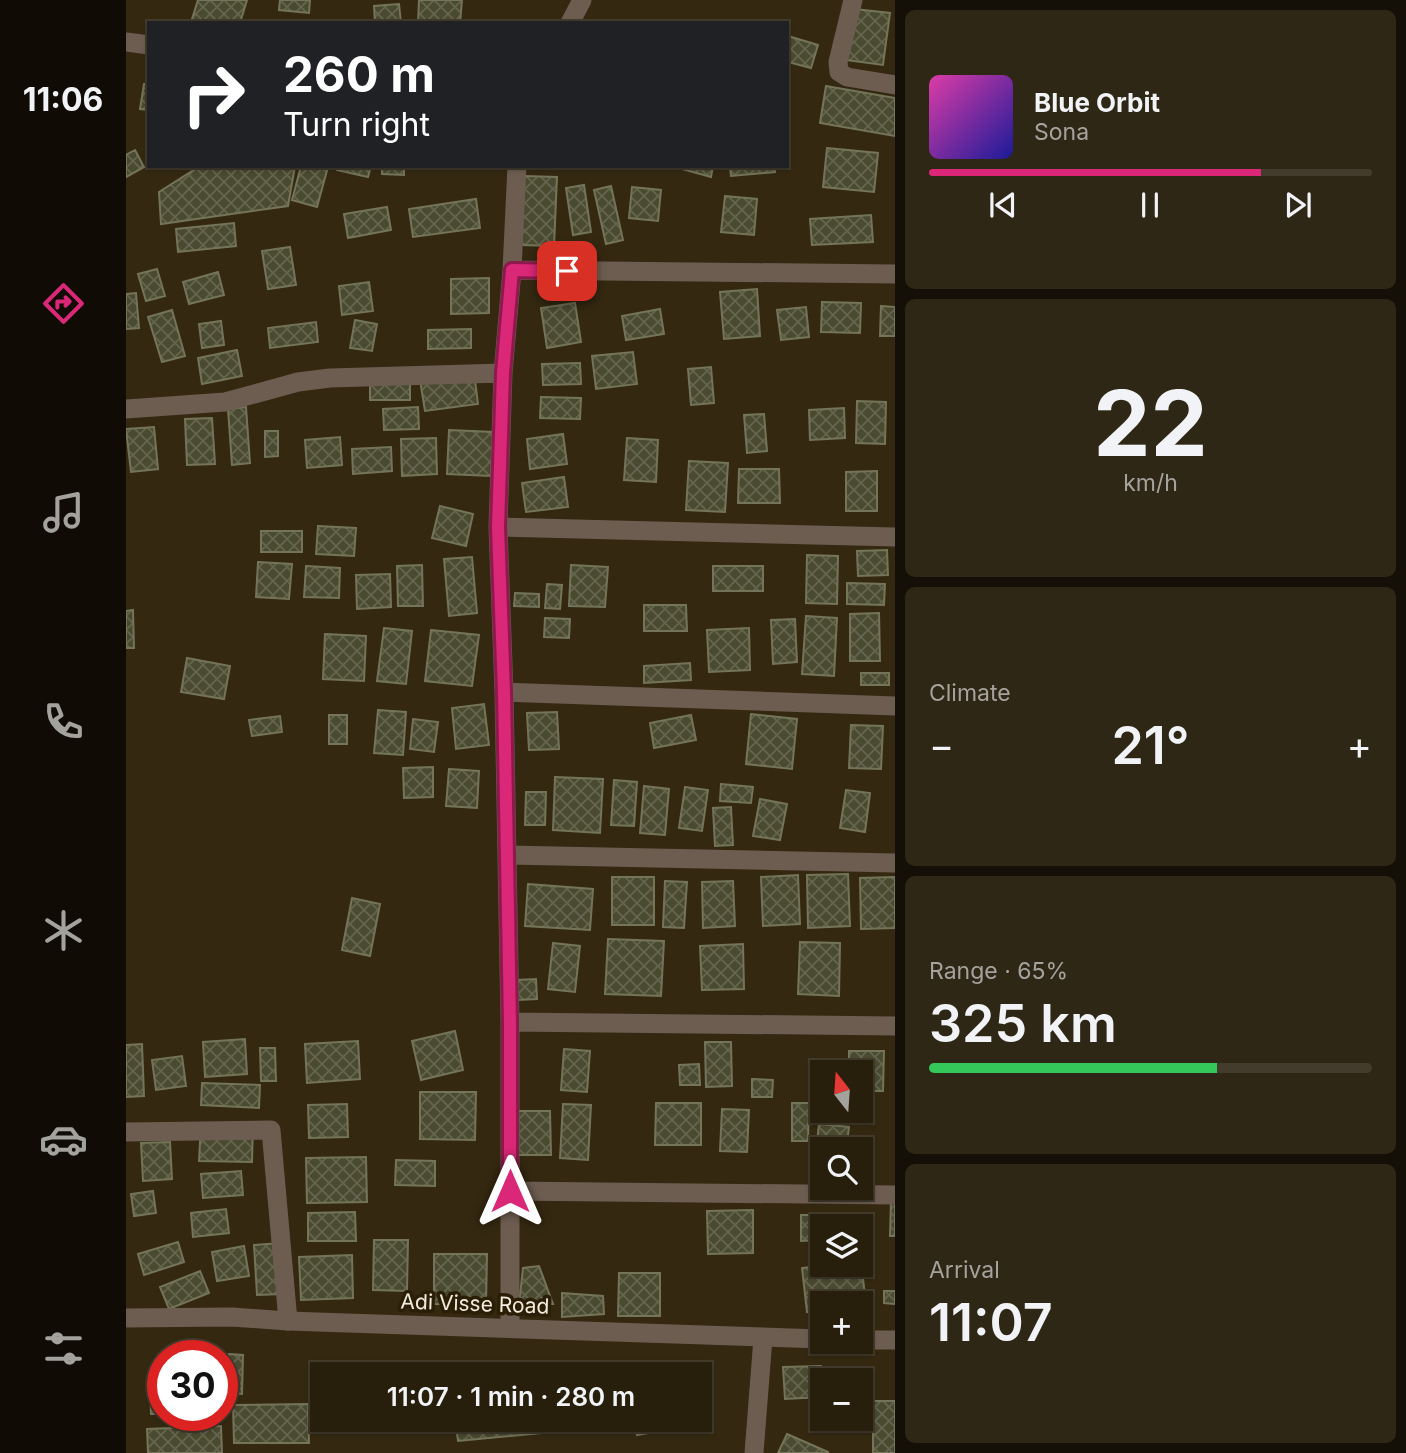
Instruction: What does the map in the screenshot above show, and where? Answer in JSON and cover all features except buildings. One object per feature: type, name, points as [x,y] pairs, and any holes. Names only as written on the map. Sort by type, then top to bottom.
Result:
[{"type":"street","points":[[571,21],[582,0]]},
{"type":"street","points":[[853,0],[838,62],[839,72],[847,77],[895,85]]},
{"type":"street","points":[[126,42],[147,45]]},
{"type":"street","points":[[510,1328],[510,1022],[498,527],[503,373],[517,168]]},
{"type":"street","points":[[512,270],[895,274]]},
{"type":"street","points":[[126,409],[225,402],[298,383],[330,378],[503,373]]},
{"type":"street","points":[[498,527],[895,537]]},
{"type":"street","points":[[504,692],[895,706]]},
{"type":"street","points":[[507,855],[895,863]]},
{"type":"street","points":[[510,1022],[895,1026]]},
{"type":"street","points":[[126,1132],[271,1130],[288,1321]]},
{"type":"street","points":[[510,1191],[895,1195]]},
{"type":"street","name":"Adi Visse Road","points":[[126,1318],[233,1317],[810,1339]]},
{"type":"street","points":[[754,1453],[763,1338]]},
{"type":"street","points":[[873,1340],[895,1340]]},
{"type":"route","points":[[510,1191],[510,1022],[498,527],[503,373],[512,270],[567,271]]}]
